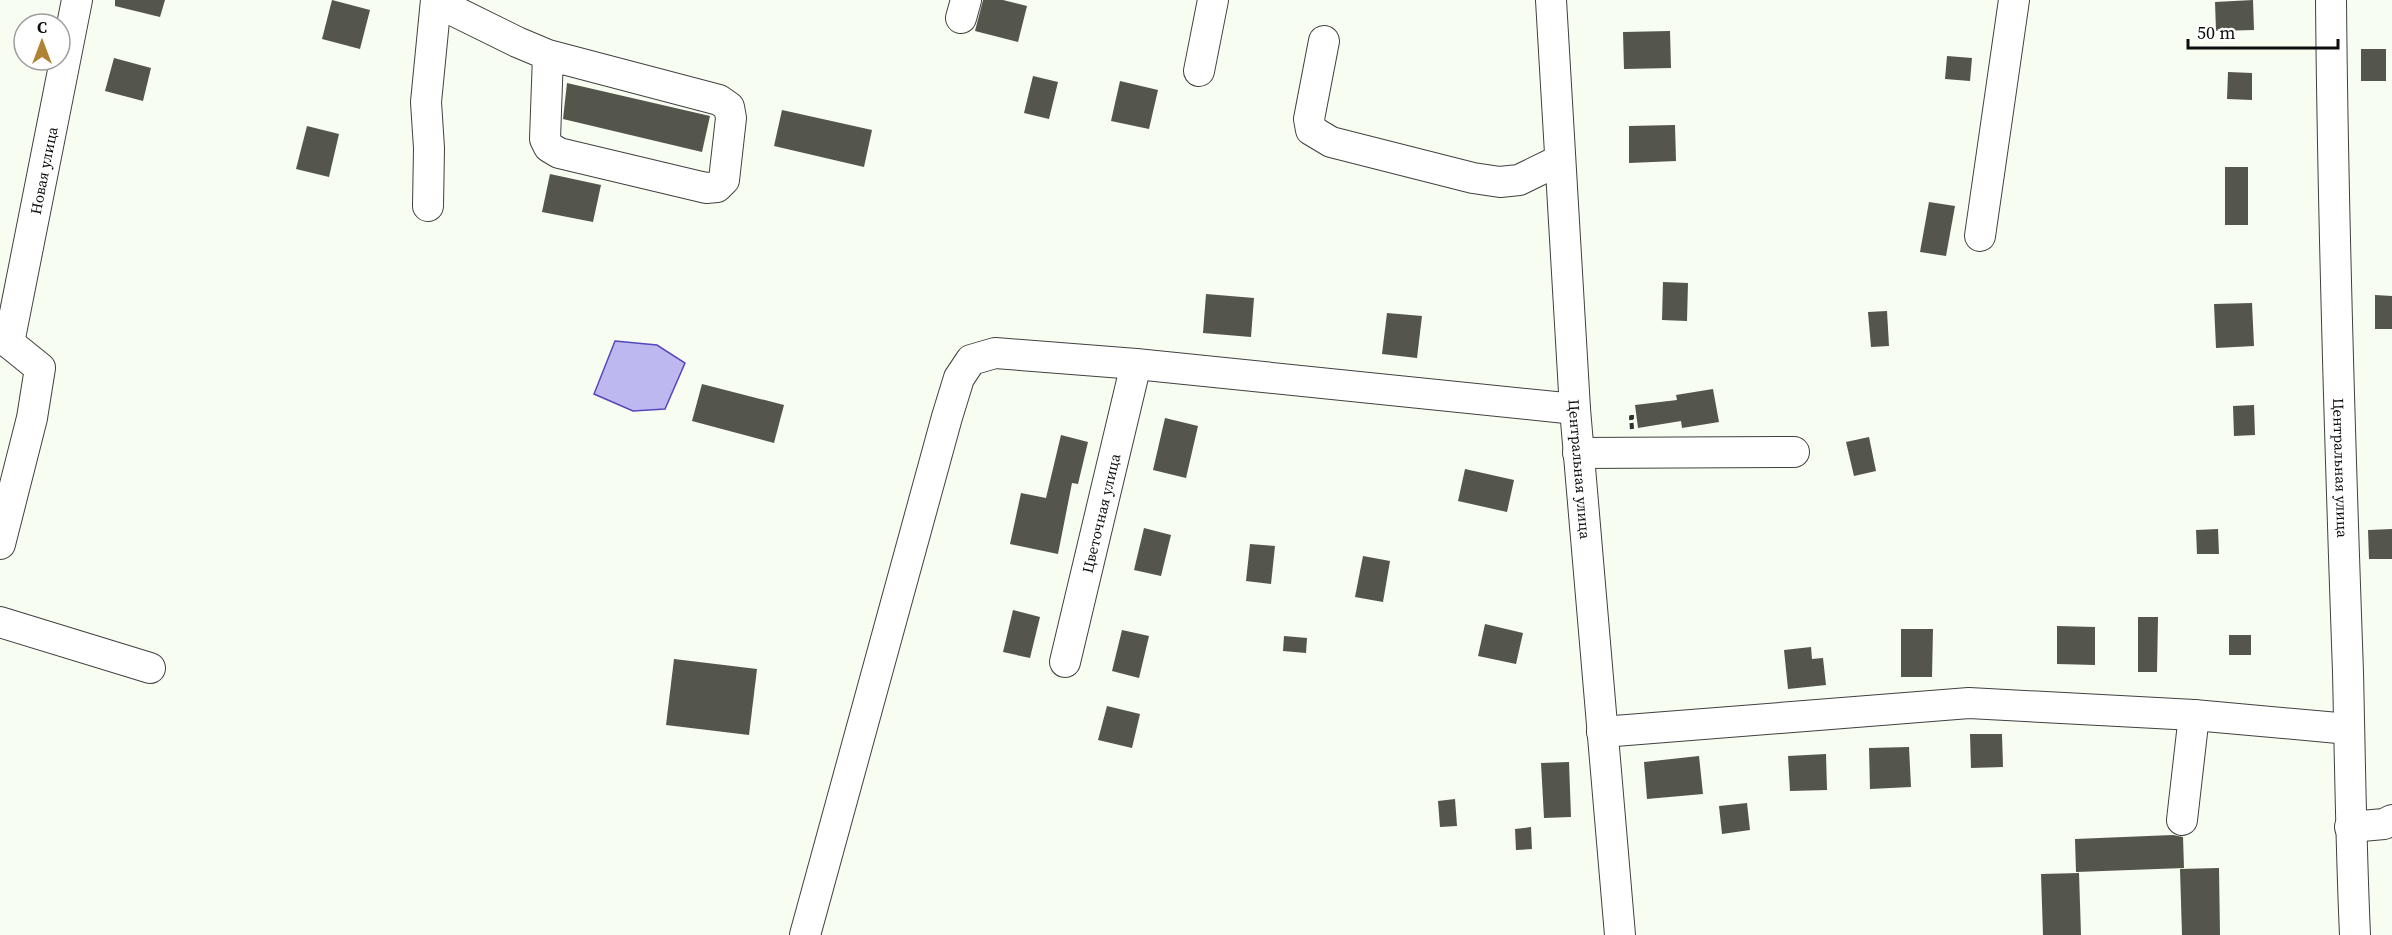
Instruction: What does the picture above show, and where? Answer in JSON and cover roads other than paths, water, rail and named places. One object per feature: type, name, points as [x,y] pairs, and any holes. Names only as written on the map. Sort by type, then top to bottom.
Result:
[{"type":"street","name":"Новая улица","points":[[4,347],[77,0]]},
{"type":"street","points":[[1199,71],[1213,0]]},
{"type":"street","name":"Центральная улица","points":[[1551,0],[1578,453],[1620,935]]},
{"type":"street","points":[[1980,236],[2014,0]]},
{"type":"street","name":"Центральная улица","points":[[2331,0],[2338,382],[2355,935]]},
{"type":"street","points":[[428,206],[429,148],[426,102],[436,1],[548,55],[719,100],[729,107],[731,118],[724,180],[717,187],[706,188],[559,153],[549,147],[545,139],[548,55]]},
{"type":"street","points":[[1324,41],[1309,119],[1311,130],[1321,138],[1451,172],[1500,182],[1519,180],[1560,160]]},
{"type":"street","points":[[0,544],[32,418],[40,368],[4,347]]},
{"type":"street","points":[[805,935],[959,378],[971,360],[995,353],[1136,364],[1575,409]]},
{"type":"street","name":"Цветочная улица","points":[[1065,662],[1136,364]]},
{"type":"street","points":[[1578,453],[1794,452]]},
{"type":"street","points":[[0,622],[150,668]]},
{"type":"street","points":[[1602,732],[1969,703],[2194,715],[2349,729]]},
{"type":"street","points":[[2182,820],[2194,715]]},
{"type":"street","points":[[2350,827],[2384,824],[2392,820]]}]
